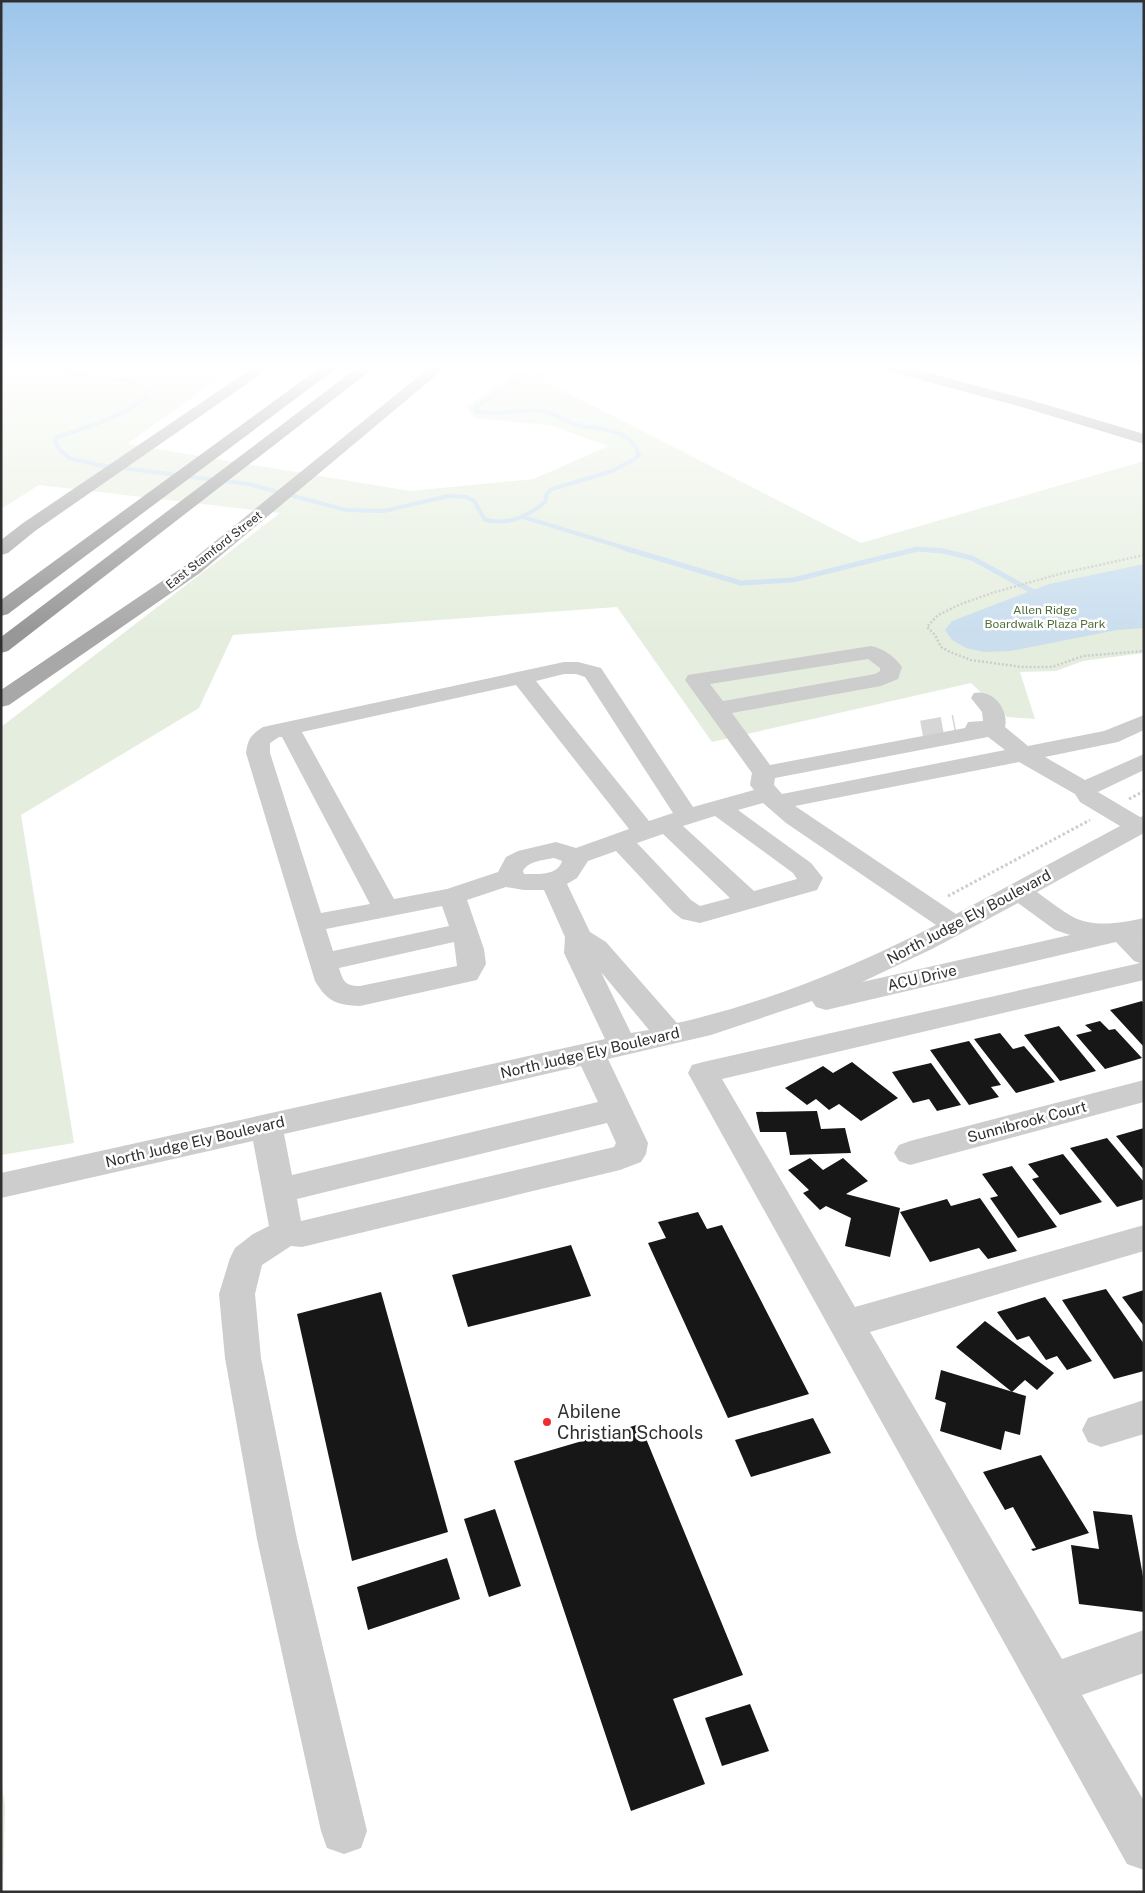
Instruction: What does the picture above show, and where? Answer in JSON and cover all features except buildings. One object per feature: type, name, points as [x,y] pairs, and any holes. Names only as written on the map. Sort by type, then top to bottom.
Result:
[{"type":"highway","points":[[1,610],[213,455]]},
{"type":"highway","points":[[1,647],[254,455]]},
{"type":"main road","points":[[1,549],[135,455]]},
{"type":"main road","name":"East Stamford Street","points":[[1,700],[193,569],[332,455]]},
{"type":"street","points":[[717,709],[881,679],[890,674],[891,667],[871,652],[696,680],[770,790],[795,818],[954,925]]},
{"type":"street","points":[[452,896],[464,931],[472,964],[467,973],[360,996],[343,996],[333,988],[323,962],[258,753],[259,740],[271,732],[564,668],[578,668],[593,673],[666,823]]},
{"type":"street","points":[[522,678],[666,823],[750,902]]},
{"type":"street","points":[[982,698],[995,713],[996,720],[992,729]]},
{"type":"street","points":[[770,790],[812,794],[1110,737],[1144,722]]},
{"type":"street","points":[[955,725],[992,729],[1023,754],[1084,789],[1100,792],[1138,816]]},
{"type":"street","points":[[288,729],[386,909]]},
{"type":"street","points":[[576,857],[575,866],[569,874],[552,881],[534,883],[515,881],[510,871],[515,862],[527,856],[556,850],[576,857],[666,823],[770,790],[914,738],[992,729]]},
{"type":"street","points":[[1084,789],[1144,761]]},
{"type":"street","points":[[620,840],[682,906],[691,913],[700,915],[808,884],[810,878],[802,868],[719,807]]},
{"type":"street","name":"North Judge Ely Boulevard","points":[[1,1186],[701,1028],[803,995],[889,959],[1019,892],[1138,816]]},
{"type":"street","points":[[312,923],[452,896],[513,876]]},
{"type":"street","points":[[552,881],[579,937],[578,953],[622,1045]]},
{"type":"street","points":[[1019,892],[1065,924],[1086,931],[1133,930],[1144,955]]},
{"type":"street","name":"ACU Drive","points":[[701,1028],[1133,930]]},
{"type":"street","points":[[323,962],[464,931]]},
{"type":"street","points":[[579,937],[596,948],[670,1035]]},
{"type":"street","points":[[1144,971],[703,1073],[1144,1847]]},
{"type":"street","points":[[344,1831],[277,1538],[243,1358],[237,1294],[247,1258],[265,1244],[287,1232],[302,1234],[620,1158],[630,1154],[632,1143],[590,1053]]},
{"type":"street","name":"Sunnibrook Court","points":[[910,1152],[1144,1091]]},
{"type":"street","points":[[280,1191],[616,1109]]},
{"type":"street","points":[[266,1125],[287,1232]]},
{"type":"street","points":[[846,1324],[1144,1238]]},
{"type":"street","points":[[1102,1430],[1144,1418]]},
{"type":"street","points":[[1052,1684],[1144,1651]]},
{"type":"path","points":[[1144,555],[1092,565],[1013,586],[942,614],[930,622],[928,629],[935,635],[936,640],[941,646],[971,660],[1022,667],[1054,666],[1082,656],[1144,651]]},
{"type":"path","points":[[1138,816],[1144,791]]},
{"type":"path","points":[[947,897],[1095,817]]},
{"type":"green space","name":"Allen Ridge Boardwalk Plaza Park","points":[[1,455],[195,455],[410,491],[534,479],[587,455],[690,455],[861,543],[1144,461],[1144,653],[1083,661],[1056,671],[1020,672],[1035,719],[1007,717],[971,683],[712,742],[617,607],[233,635],[199,708],[21,815],[74,1143],[1,1155],[1,727],[280,513],[39,485],[1,509]]},
{"type":"green space","points":[[1,1781],[5,1805],[3,1892],[1,1892]]},
{"type":"water","points":[[1144,564],[1144,628],[1117,630],[1011,651],[984,652],[966,648],[952,640],[945,630],[952,621],[1049,584]]},
{"type":"waterway","points":[[66,455],[69,458],[98,465],[248,484],[346,510],[384,511],[448,496],[467,497],[474,501],[485,520],[494,521],[510,520],[524,516],[545,502],[547,493],[552,489],[612,471],[639,455]]},
{"type":"waterway","points":[[523,517],[628,549]]},
{"type":"waterway","points":[[624,548],[741,583],[793,580],[917,549],[943,551],[972,558],[1039,595]]},
{"type":"tunnel","points":[[922,731],[955,725]]},
{"type":"place","name":"Abilene Christian Schools","points":[[547,1422]]}]
